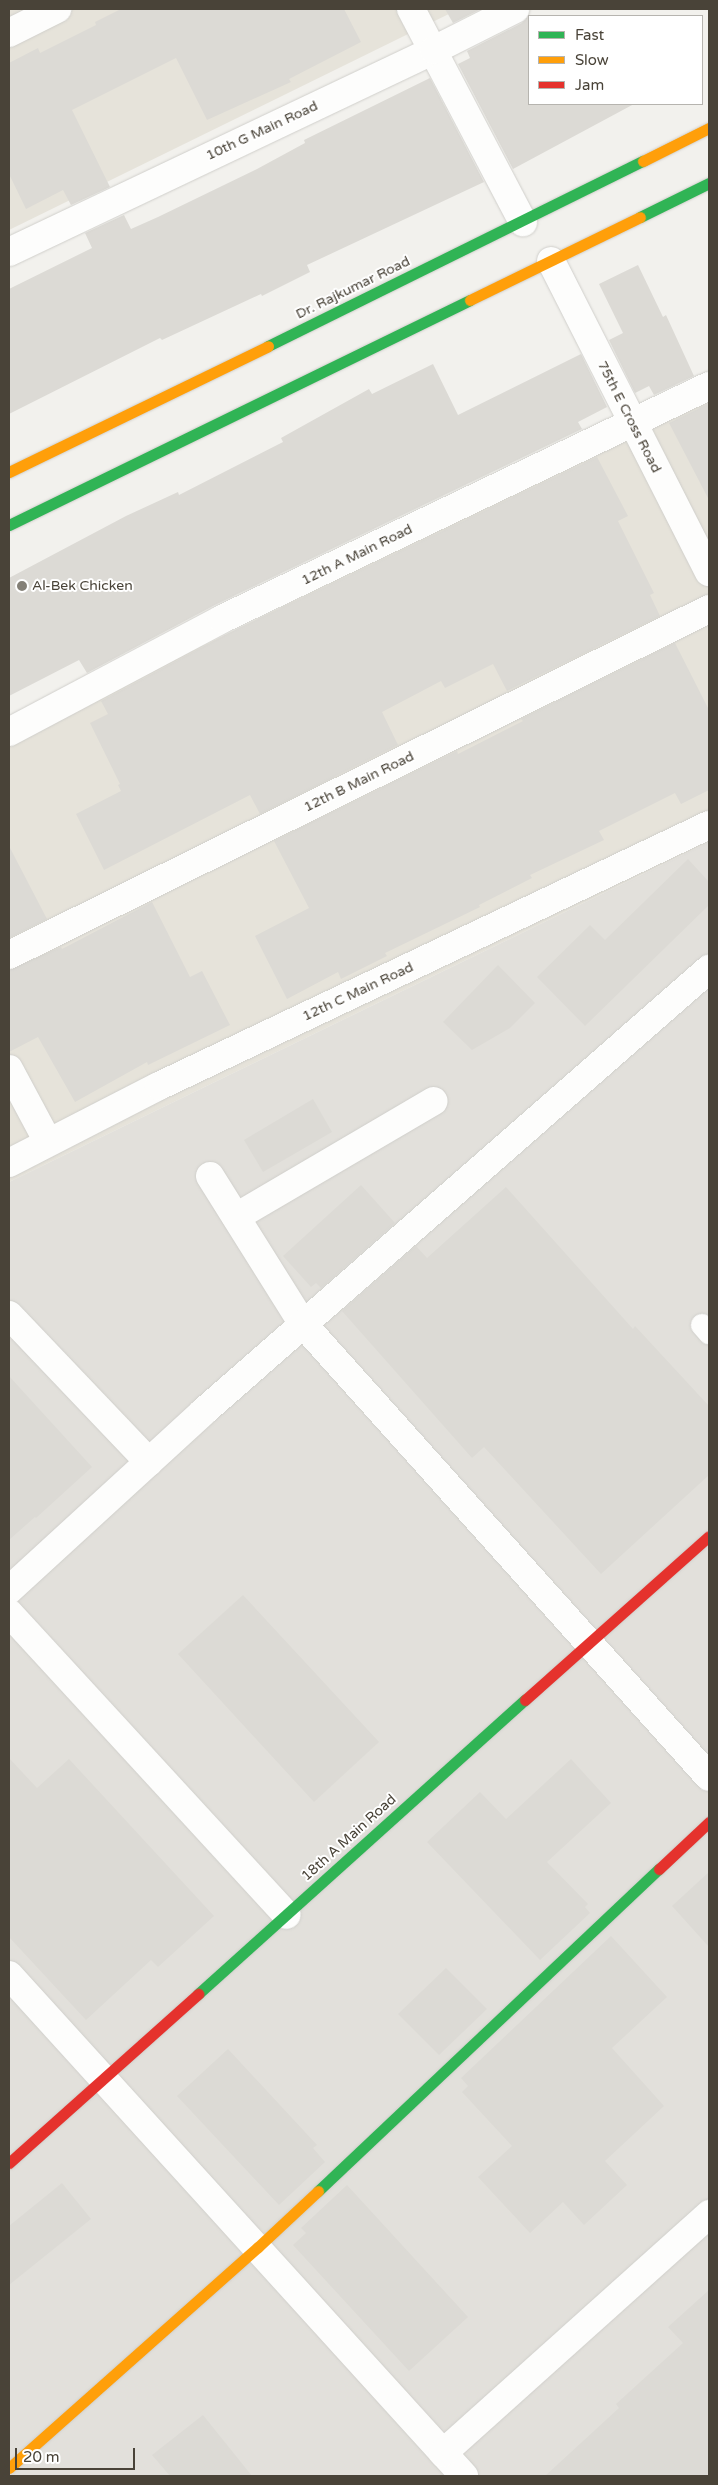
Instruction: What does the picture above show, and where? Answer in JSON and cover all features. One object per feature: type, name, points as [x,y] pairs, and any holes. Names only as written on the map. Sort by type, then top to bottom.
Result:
[{"type":"street","points":[[9,33],[57,9]]},
{"type":"street","points":[[411,9],[523,222]]},
{"type":"street","name":"10th G Main Road","points":[[9,252],[434,50],[515,9]]},
{"type":"street","name":"Dr. Rajkumar Road","points":[[9,472],[523,222],[709,128]]},
{"type":"street","points":[[9,525],[709,183]]},
{"type":"street","name":"75th E Cross Road","points":[[551,261],[632,424],[709,572]]},
{"type":"street","name":"12th A Main Road","points":[[9,732],[222,619],[709,386]]},
{"type":"street","name":"12th B Main Road","points":[[9,955],[709,609]]},
{"type":"street","name":"12th C Main Road","points":[[9,1163],[159,1086],[709,825]]},
{"type":"street","points":[[9,1590],[303,1324],[709,969]]},
{"type":"street","points":[[9,1070],[48,1142]]},
{"type":"street","points":[[236,1217],[434,1101]]},
{"type":"street","points":[[210,1176],[303,1324],[709,1776]]},
{"type":"street","points":[[9,1315],[149,1462]]},
{"type":"street","name":"18th A Main Road","points":[[9,2162],[709,1536]]},
{"type":"street","points":[[9,1613],[287,1915]]},
{"type":"street","points":[[9,2468],[258,2248],[709,1822]]},
{"type":"street","points":[[9,1975],[464,2476]]},
{"type":"street","points":[[443,2452],[709,2214]]},
{"type":"shaded area","points":[[9,9],[459,9],[9,230]]},
{"type":"shaded area","points":[[709,395],[709,842],[9,1182],[9,742]]},
{"type":"shaded area","points":[[709,842],[709,2476],[9,2476],[9,1182]]},
{"type":"building","points":[[121,9],[344,9],[361,42],[289,79],[291,82],[207,120],[176,58],[72,110],[110,187],[71,205],[63,190],[26,209],[9,174],[9,63],[38,48],[40,53],[96,25],[95,22]]},
{"type":"building","points":[[445,9],[481,9],[453,23]]},
{"type":"building","points":[[528,15],[528,105],[632,105],[513,169],[458,64],[470,58],[467,51],[522,23]]},
{"type":"building","points":[[430,78],[484,182],[307,265],[310,272],[262,296],[261,294],[162,340],[160,338],[9,414],[9,289],[92,248],[85,233],[124,215],[131,229],[158,217],[257,169],[305,143],[304,140]]},
{"type":"building","points":[[638,265],[663,317],[666,315],[694,376],[654,395],[649,386],[635,393],[609,340],[623,333],[599,284]]},
{"type":"building","points":[[581,354],[607,407],[578,422],[582,429],[215,605],[87,673],[79,660],[9,696],[9,578],[126,516],[178,492],[179,495],[283,442],[281,438],[369,389],[372,394],[433,364],[458,415]]},
{"type":"building","points":[[708,404],[709,408],[709,500],[669,423]]},
{"type":"building","points":[[597,457],[628,516],[618,521],[654,593],[650,595],[660,616],[507,691],[493,664],[445,688],[441,681],[382,712],[398,745],[260,814],[250,795],[104,870],[76,814],[121,791],[118,785],[120,784],[90,723],[108,714],[101,701],[229,633]]},
{"type":"building","points":[[675,643],[709,710],[709,790],[681,804],[675,793],[599,831],[604,840],[530,875],[532,878],[479,905],[480,907],[385,953],[387,956],[341,979],[338,972],[287,999],[255,936],[309,908],[274,841],[457,751],[458,754],[523,721],[521,719]]},
{"type":"building","points":[[9,846],[47,919],[9,938]]},
{"type":"building","points":[[688,859],[709,882],[709,905],[585,1026],[537,977],[590,925],[605,940]]},
{"type":"building","points":[[152,902],[190,977],[202,971],[230,1025],[148,1065],[147,1062],[75,1102],[38,1037],[9,1052],[9,970],[61,947],[62,949]]},
{"type":"building","points":[[498,965],[535,1003],[510,1028],[472,1050],[443,1022]]},
{"type":"building","points":[[313,1099],[332,1132],[263,1172],[244,1140]]},
{"type":"building","points":[[361,1185],[395,1223],[321,1288],[316,1283],[311,1287],[283,1256]]},
{"type":"building","points":[[506,1187],[633,1329],[635,1326],[709,1406],[709,1475],[601,1574],[484,1447],[472,1458],[342,1311],[416,1246],[427,1258]]},
{"type":"building","points":[[9,1376],[92,1467],[9,1540]]},
{"type":"building","points":[[243,1595],[379,1742],[314,1802],[178,1654]]},
{"type":"building","points":[[9,1758],[37,1788],[69,1759],[214,1916],[158,1967],[151,1960],[86,2020],[9,1937]]},
{"type":"building","points":[[571,1759],[611,1803],[547,1862],[588,1904],[585,1907],[590,1913],[540,1960],[427,1842],[480,1792],[506,1819]]},
{"type":"building","points":[[709,1872],[709,1947],[672,1906]]},
{"type":"building","points":[[611,1936],[667,1997],[612,2048],[664,2106],[605,2161],[627,2185],[584,2225],[563,2202],[530,2233],[478,2177],[512,2146],[462,2092],[468,2086],[461,2078]]},
{"type":"building","points":[[446,1968],[487,2009],[439,2055],[398,2014]]},
{"type":"building","points":[[228,2049],[317,2145],[313,2148],[325,2162],[279,2205],[177,2096]]},
{"type":"building","points":[[62,2183],[91,2219],[9,2285],[9,2226]]},
{"type":"building","points":[[347,2185],[468,2317],[409,2371],[293,2245],[306,2233],[301,2228]]},
{"type":"building","points":[[709,2290],[709,2476],[545,2476],[619,2408],[616,2404],[683,2343],[668,2327]]},
{"type":"building","points":[[203,2415],[252,2476],[170,2476],[152,2455]]},
{"type":"traffic: fast","points":[[268,346],[643,161]]},
{"type":"traffic: fast","points":[[640,217],[709,183]]},
{"type":"traffic: fast","points":[[9,525],[470,300]]},
{"type":"traffic: fast","points":[[198,1994],[525,1700]]},
{"type":"traffic: fast","points":[[318,2191],[659,1869]]},
{"type":"traffic: slow","points":[[643,161],[709,128]]},
{"type":"traffic: slow","points":[[470,300],[640,217]]},
{"type":"traffic: slow","points":[[9,472],[268,346]]},
{"type":"traffic: slow","points":[[9,2468],[258,2247],[318,2191]]},
{"type":"traffic: jam","points":[[525,1700],[709,1536]]},
{"type":"traffic: jam","points":[[659,1869],[709,1822]]},
{"type":"traffic: jam","points":[[9,2163],[198,1994]]},
{"type":"place","name":"Al-Bek Chicken","points":[[22,586]]}]
